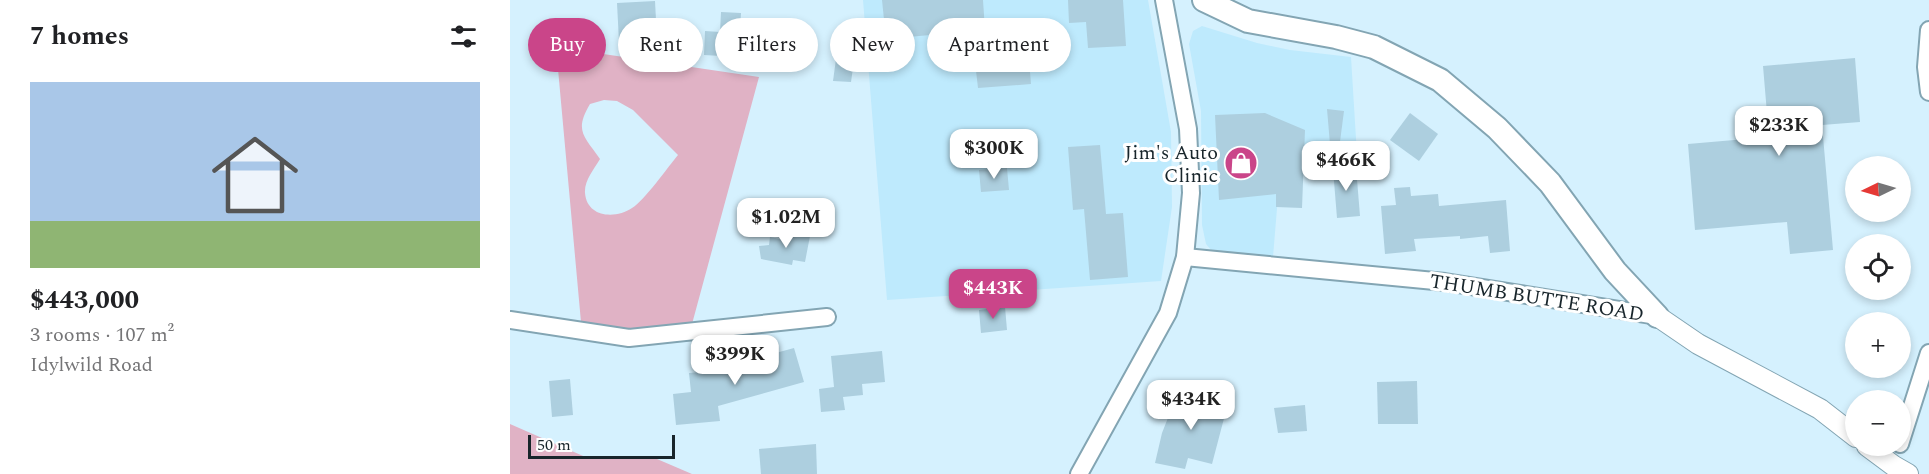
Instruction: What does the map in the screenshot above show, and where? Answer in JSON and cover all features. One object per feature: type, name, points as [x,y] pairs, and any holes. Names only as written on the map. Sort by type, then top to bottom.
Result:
[{"type":"main road","points":[[1204,0],[1248,21],[1336,37],[1374,47],[1440,80],[1497,128],[1550,183],[1615,270],[1657,316]]},
{"type":"street","points":[[1079,474],[1168,313],[1185,258],[1191,193],[1188,129],[1164,0]]},
{"type":"street","points":[[1929,30],[1926,67],[1929,92]]},
{"type":"street","name":"THUMB BUTTE ROAD","points":[[1185,258],[1445,282],[1657,316],[1698,344],[1820,409],[1845,428]]},
{"type":"street","points":[[510,320],[629,338],[827,317]]},
{"type":"street","points":[[1911,410],[1929,353]]},
{"type":"street","points":[[1881,456],[1901,470]]},
{"type":"shaded area","points":[[863,0],[1148,0],[1171,132],[1172,207],[1161,281],[887,300],[869,72],[915,72],[915,18],[864,18]]},
{"type":"shaded area","points":[[1202,26],[1257,43],[1290,50],[1351,57],[1357,155],[1281,160],[1273,257],[1212,251],[1206,244],[1202,225],[1201,111],[1189,44],[1193,31]]},
{"type":"shaded area","points":[[606,54],[618,56],[618,72],[703,72],[703,69],[759,77],[692,324],[624,329],[581,322],[558,72],[606,72]],"holes":[[[604,100],[617,101],[633,110],[678,155],[632,208],[618,214],[603,214],[591,207],[585,193],[586,184],[600,159],[583,133],[585,113],[590,104]]]},
{"type":"shaded area","points":[[510,424],[590,459],[650,456],[692,474],[510,474]]},
{"type":"building","points":[[882,0],[983,0],[984,18],[927,18],[927,35],[915,36],[915,18],[884,18]]},
{"type":"building","points":[[1068,0],[1123,0],[1126,46],[1088,48],[1086,22],[1071,23],[1071,18],[1069,18]]},
{"type":"building","points":[[655,1],[656,18],[618,18],[618,22],[617,3]]},
{"type":"building","points":[[721,12],[741,13],[741,18],[721,18]]},
{"type":"building","points":[[705,31],[715,32],[715,56],[704,55]]},
{"type":"building","points":[[1855,58],[1860,122],[1822,125],[1833,250],[1790,254],[1787,222],[1695,230],[1688,144],[1769,137],[1763,66]]},
{"type":"building","points":[[834,72],[852,72],[851,82],[833,81]]},
{"type":"building","points":[[976,72],[1030,72],[1031,84],[978,88]]},
{"type":"building","points":[[1327,109],[1344,111],[1338,157],[1331,156]]},
{"type":"building","name":"Jim's Auto Clinic","points":[[1265,113],[1305,130],[1302,208],[1276,207],[1276,194],[1219,200],[1215,115]]},
{"type":"building","points":[[1410,113],[1438,134],[1419,161],[1390,140]]},
{"type":"building","points":[[1100,145],[1106,214],[1123,213],[1128,277],[1090,280],[1084,209],[1073,210],[1068,147]]},
{"type":"building","points":[[1356,167],[1360,216],[1337,218],[1333,169]]},
{"type":"building","points":[[1007,168],[1009,190],[981,192],[979,170]]},
{"type":"building","points":[[1410,187],[1411,196],[1438,194],[1439,206],[1506,200],[1510,251],[1490,253],[1488,236],[1460,239],[1460,236],[1414,239],[1416,251],[1385,254],[1381,206],[1396,205],[1394,188]]},
{"type":"building","points":[[786,232],[810,236],[805,262],[793,260],[792,265],[761,259],[759,246],[769,245],[770,237],[785,240]]},
{"type":"building","points":[[1005,307],[1007,330],[981,333],[979,310]]},
{"type":"building","points":[[794,348],[804,382],[718,406],[720,421],[676,425],[673,394],[691,392],[689,373],[736,369],[735,364]]},
{"type":"building","points":[[882,351],[885,382],[862,384],[863,395],[843,397],[845,410],[821,412],[819,389],[834,387],[831,356]]},
{"type":"building","points":[[570,379],[573,415],[552,417],[549,381]]},
{"type":"building","points":[[1417,381],[1418,424],[1378,424],[1377,382]]},
{"type":"building","points":[[1179,390],[1227,407],[1212,464],[1188,458],[1185,469],[1155,463],[1162,433]]},
{"type":"building","points":[[1305,405],[1307,431],[1278,433],[1274,408]]},
{"type":"building","points":[[816,444],[817,474],[761,474],[759,449]]},
{"type":"place","name":"Jim's Auto Clinic","points":[[1241,163]]}]
